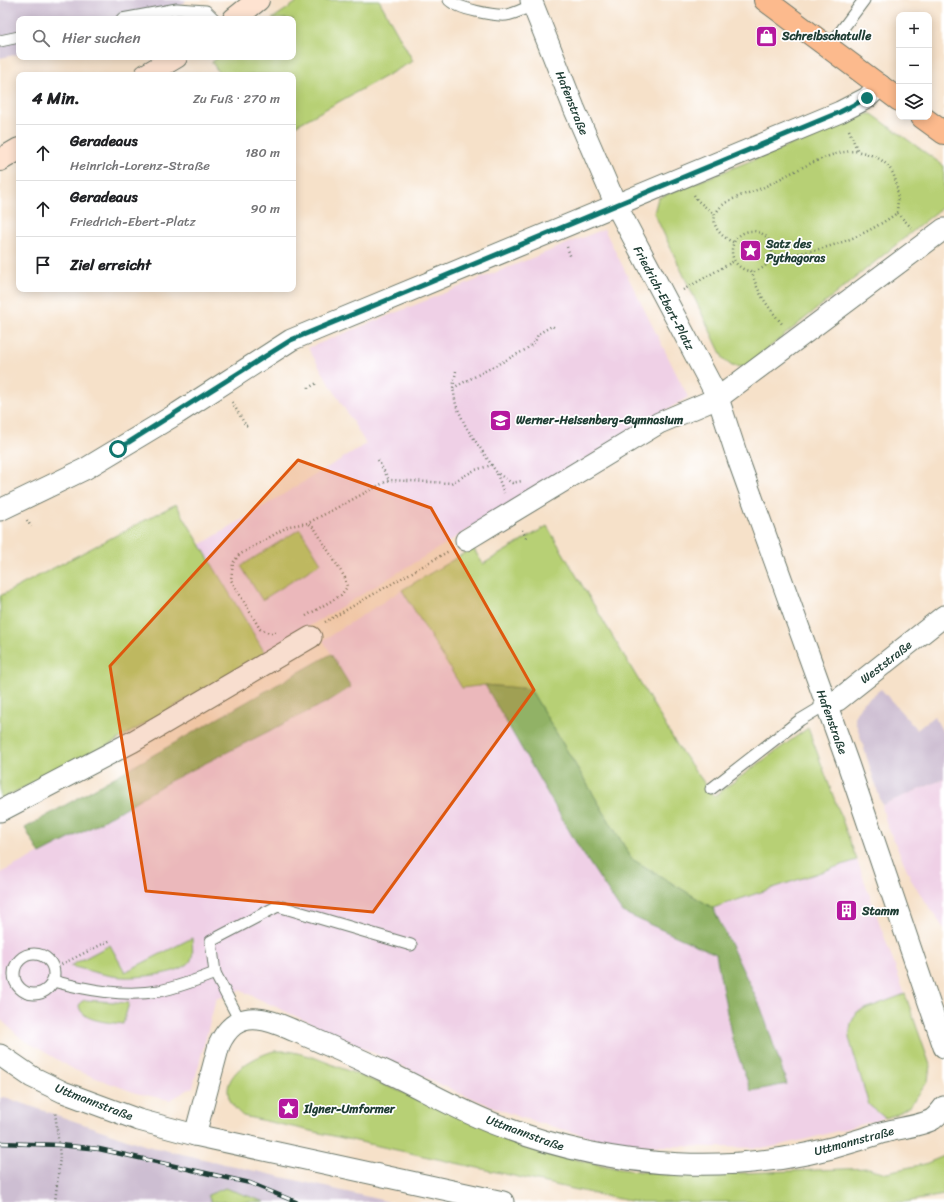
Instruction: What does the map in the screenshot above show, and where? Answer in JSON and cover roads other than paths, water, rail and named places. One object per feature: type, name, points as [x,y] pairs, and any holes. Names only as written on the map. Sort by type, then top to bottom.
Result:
[{"type":"main road","points":[[238,16],[258,0]]},
{"type":"main road","points":[[765,0],[896,98]]},
{"type":"main road","points":[[151,72],[171,60]]},
{"type":"main road","points":[[926,120],[944,133]]},
{"type":"main road","points":[[0,160],[16,151]]},
{"type":"street","name":"Hafenstraße","points":[[532,2],[616,205]]},
{"type":"street","points":[[0,510],[85,469],[178,413],[291,340],[840,112],[867,98],[880,85]]},
{"type":"street","name":"Friedrich-Ebert-Platz","points":[[616,205],[718,398]]},
{"type":"street","points":[[466,540],[659,423],[718,398],[944,229]]},
{"type":"street","name":"Hafenstraße","points":[[718,398],[825,705],[937,1001],[944,1047]]},
{"type":"street","name":"Weststraße","points":[[825,705],[838,700],[944,616]]},
{"type":"street","points":[[0,811],[132,742],[311,637]]},
{"type":"street","name":"Uttmannstraße","points":[[240,1021],[258,1019],[270,1021],[352,1056],[499,1126],[565,1148],[616,1158],[668,1164],[716,1164],[768,1161],[833,1149],[884,1132],[920,1123],[933,1119],[944,1107]]},
{"type":"street","points":[[194,1135],[219,1045],[225,1033],[233,1025],[240,1021]]},
{"type":"street","name":"Uttmannstraße","points":[[0,1055],[32,1077],[63,1092],[139,1120],[194,1135],[503,1202]]},
{"type":"lane","points":[[449,0],[453,4],[477,11],[507,15],[532,2]]},
{"type":"lane","points":[[829,47],[864,0]]},
{"type":"lane","points":[[134,16],[176,5],[206,11],[211,16]]},
{"type":"lane","points":[[0,40],[16,37]]},
{"type":"lane","points":[[711,789],[800,720],[825,705]]},
{"type":"lane","points":[[240,1021],[215,974],[212,941],[278,906],[411,945]]},
{"type":"lane","points":[[34,954],[45,957],[50,962],[53,969],[52,981],[49,986],[40,992],[28,992],[19,986],[15,978],[15,970],[20,960],[26,955],[34,954]]},
{"type":"lane","points":[[52,981],[107,992],[148,992],[179,986],[215,974]]},
{"type":"railway","points":[[0,1143],[59,1145],[99,1149],[250,1183],[296,1202]]},
{"type":"place","name":"Schreibschatulle","points":[[766,36]]},
{"type":"place","name":"Satz des Pythagoras","points":[[751,251]]},
{"type":"place","name":"Werner-Heisenberg-Gymnasium","points":[[501,420]]},
{"type":"place","name":"Stamm","points":[[846,911]]},
{"type":"place","name":"Ilgner-Umformer","points":[[288,1109]]}]
